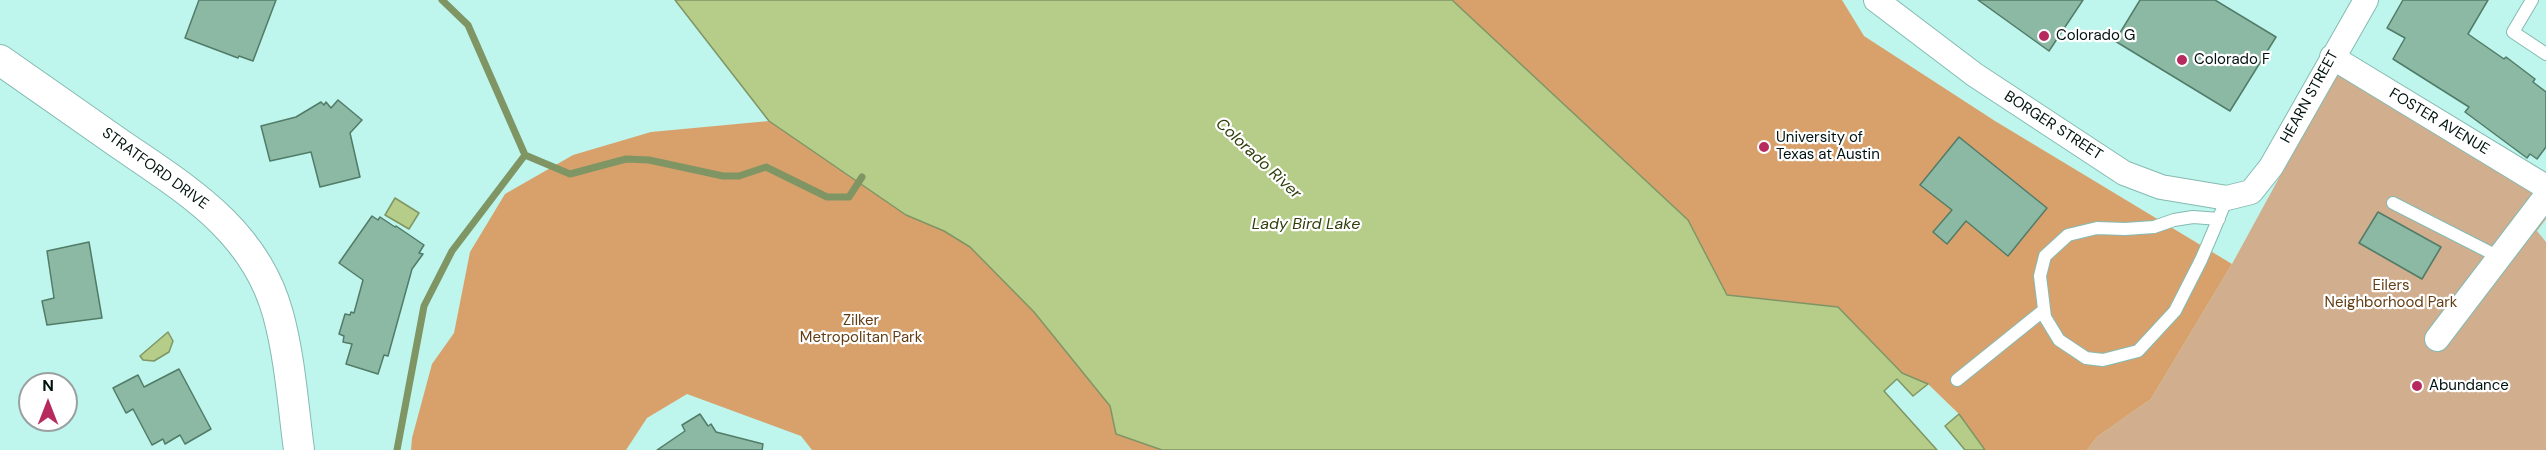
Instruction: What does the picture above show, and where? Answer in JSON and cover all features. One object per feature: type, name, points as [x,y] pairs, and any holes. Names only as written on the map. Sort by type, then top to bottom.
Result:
[{"type":"street","name":"BORGER STREET","points":[[1876,0],[1976,75],[2124,173],[2223,209],[2251,192]]},
{"type":"street","name":"HEARN STREET","points":[[2251,192],[2271,167],[2366,0]]},
{"type":"street","name":"FOSTER AVENUE","points":[[2332,57],[2546,187]]},
{"type":"street","name":"STRATFORD DRIVE","points":[[0,60],[219,215],[249,251],[278,313],[299,450]]},
{"type":"street","points":[[2437,339],[2546,196]]},
{"type":"lane","points":[[2532,0],[2513,32],[2546,54]]},
{"type":"lane","points":[[2393,203],[2499,257]]},
{"type":"lane","points":[[2223,209],[2175,311],[2138,351],[2103,360],[2086,358],[2059,340],[2044,317],[2040,276],[2044,256],[2068,235],[2097,228],[2154,227],[2174,219],[2193,217],[2223,209]]},
{"type":"lane","points":[[1957,380],[2044,310]]},
{"type":"green space","points":[[1452,0],[1842,0],[1864,36],[1995,121],[2232,264],[2151,399],[2097,437],[2087,450],[1985,450],[1959,414],[1928,384],[1902,373],[1838,307],[1727,295],[1688,220]]},
{"type":"green space","name":"Eilers Neighborhood Park","points":[[2338,70],[2546,191],[2546,219],[2537,231],[2546,242],[2546,450],[2087,450],[2097,437],[2151,399],[2232,264]]},
{"type":"green space","name":"Zilker Metropolitan Park","points":[[769,121],[906,215],[944,231],[970,247],[1034,312],[1110,406],[1116,434],[1162,450],[812,450],[801,436],[687,394],[647,418],[626,450],[411,450],[412,438],[432,364],[454,333],[470,252],[505,194],[573,155],[651,132]]},
{"type":"water","name":"Lady Bird Lake","points":[[675,0],[1452,0],[1688,220],[1727,295],[1838,307],[1902,373],[1928,384],[1913,396],[1897,379],[1884,391],[1937,450],[1162,450],[1116,434],[1110,406],[1034,312],[970,247],[944,231],[906,215],[769,121]]},
{"type":"water","points":[[395,198],[419,213],[409,229],[385,215]]},
{"type":"water","points":[[168,332],[173,341],[169,352],[154,361],[143,360],[140,356]]},
{"type":"water","points":[[1959,414],[1985,450],[1965,450],[1945,426]]},
{"type":"building","points":[[199,0],[276,0],[253,61],[239,56],[238,58],[185,38]]},
{"type":"building","name":"Colorado G","points":[[1978,0],[2083,0],[2049,51]]},
{"type":"building","points":[[2140,0],[2215,0],[2276,37],[2230,111],[2115,41]]},
{"type":"building","points":[[2403,0],[2488,0],[2468,34],[2504,59],[2506,57],[2535,79],[2533,82],[2546,92],[2546,147],[2537,159],[2530,154],[2527,158],[2465,112],[2469,107],[2393,59],[2405,38],[2387,28]]},
{"type":"building","points":[[338,100],[362,120],[350,133],[360,177],[320,187],[311,152],[270,161],[261,126],[296,117],[321,102],[324,105],[326,102],[331,108]]},
{"type":"building","points":[[1959,137],[2047,208],[2008,256],[1966,221],[1947,244],[1933,232],[1952,210],[1920,185]]},
{"type":"building","points":[[2378,212],[2441,247],[2422,279],[2359,243]]},
{"type":"building","points":[[372,216],[378,220],[380,217],[424,245],[419,253],[423,254],[412,269],[388,356],[384,355],[378,374],[346,364],[352,344],[343,342],[344,336],[339,334],[345,314],[354,313],[363,280],[339,263]]},
{"type":"building","points":[[89,242],[102,318],[47,325],[42,301],[54,298],[47,251]]},
{"type":"building","points":[[179,369],[211,429],[185,444],[180,435],[165,444],[163,439],[152,445],[133,409],[126,413],[113,388],[138,375],[144,387]]},
{"type":"building","points":[[700,414],[708,426],[711,424],[716,432],[763,444],[762,450],[657,450],[685,431],[682,425]]},
{"type":"waterway","points":[[442,0],[468,25],[525,155],[570,174],[626,159],[649,160],[723,176],[739,176],[766,167],[827,197],[849,197],[862,177]]},
{"type":"waterway","points":[[397,450],[424,306],[452,251],[525,155]]},
{"type":"place","name":"Colorado G","points":[[2044,36]]},
{"type":"place","name":"Colorado F","points":[[2182,60]]},
{"type":"place","name":"University of Texas at Austin","points":[[1764,147]]},
{"type":"place","name":"Abundance","points":[[2417,386]]},
{"type":"water label","name":"Colorado River","points":[[1258,159]]}]
